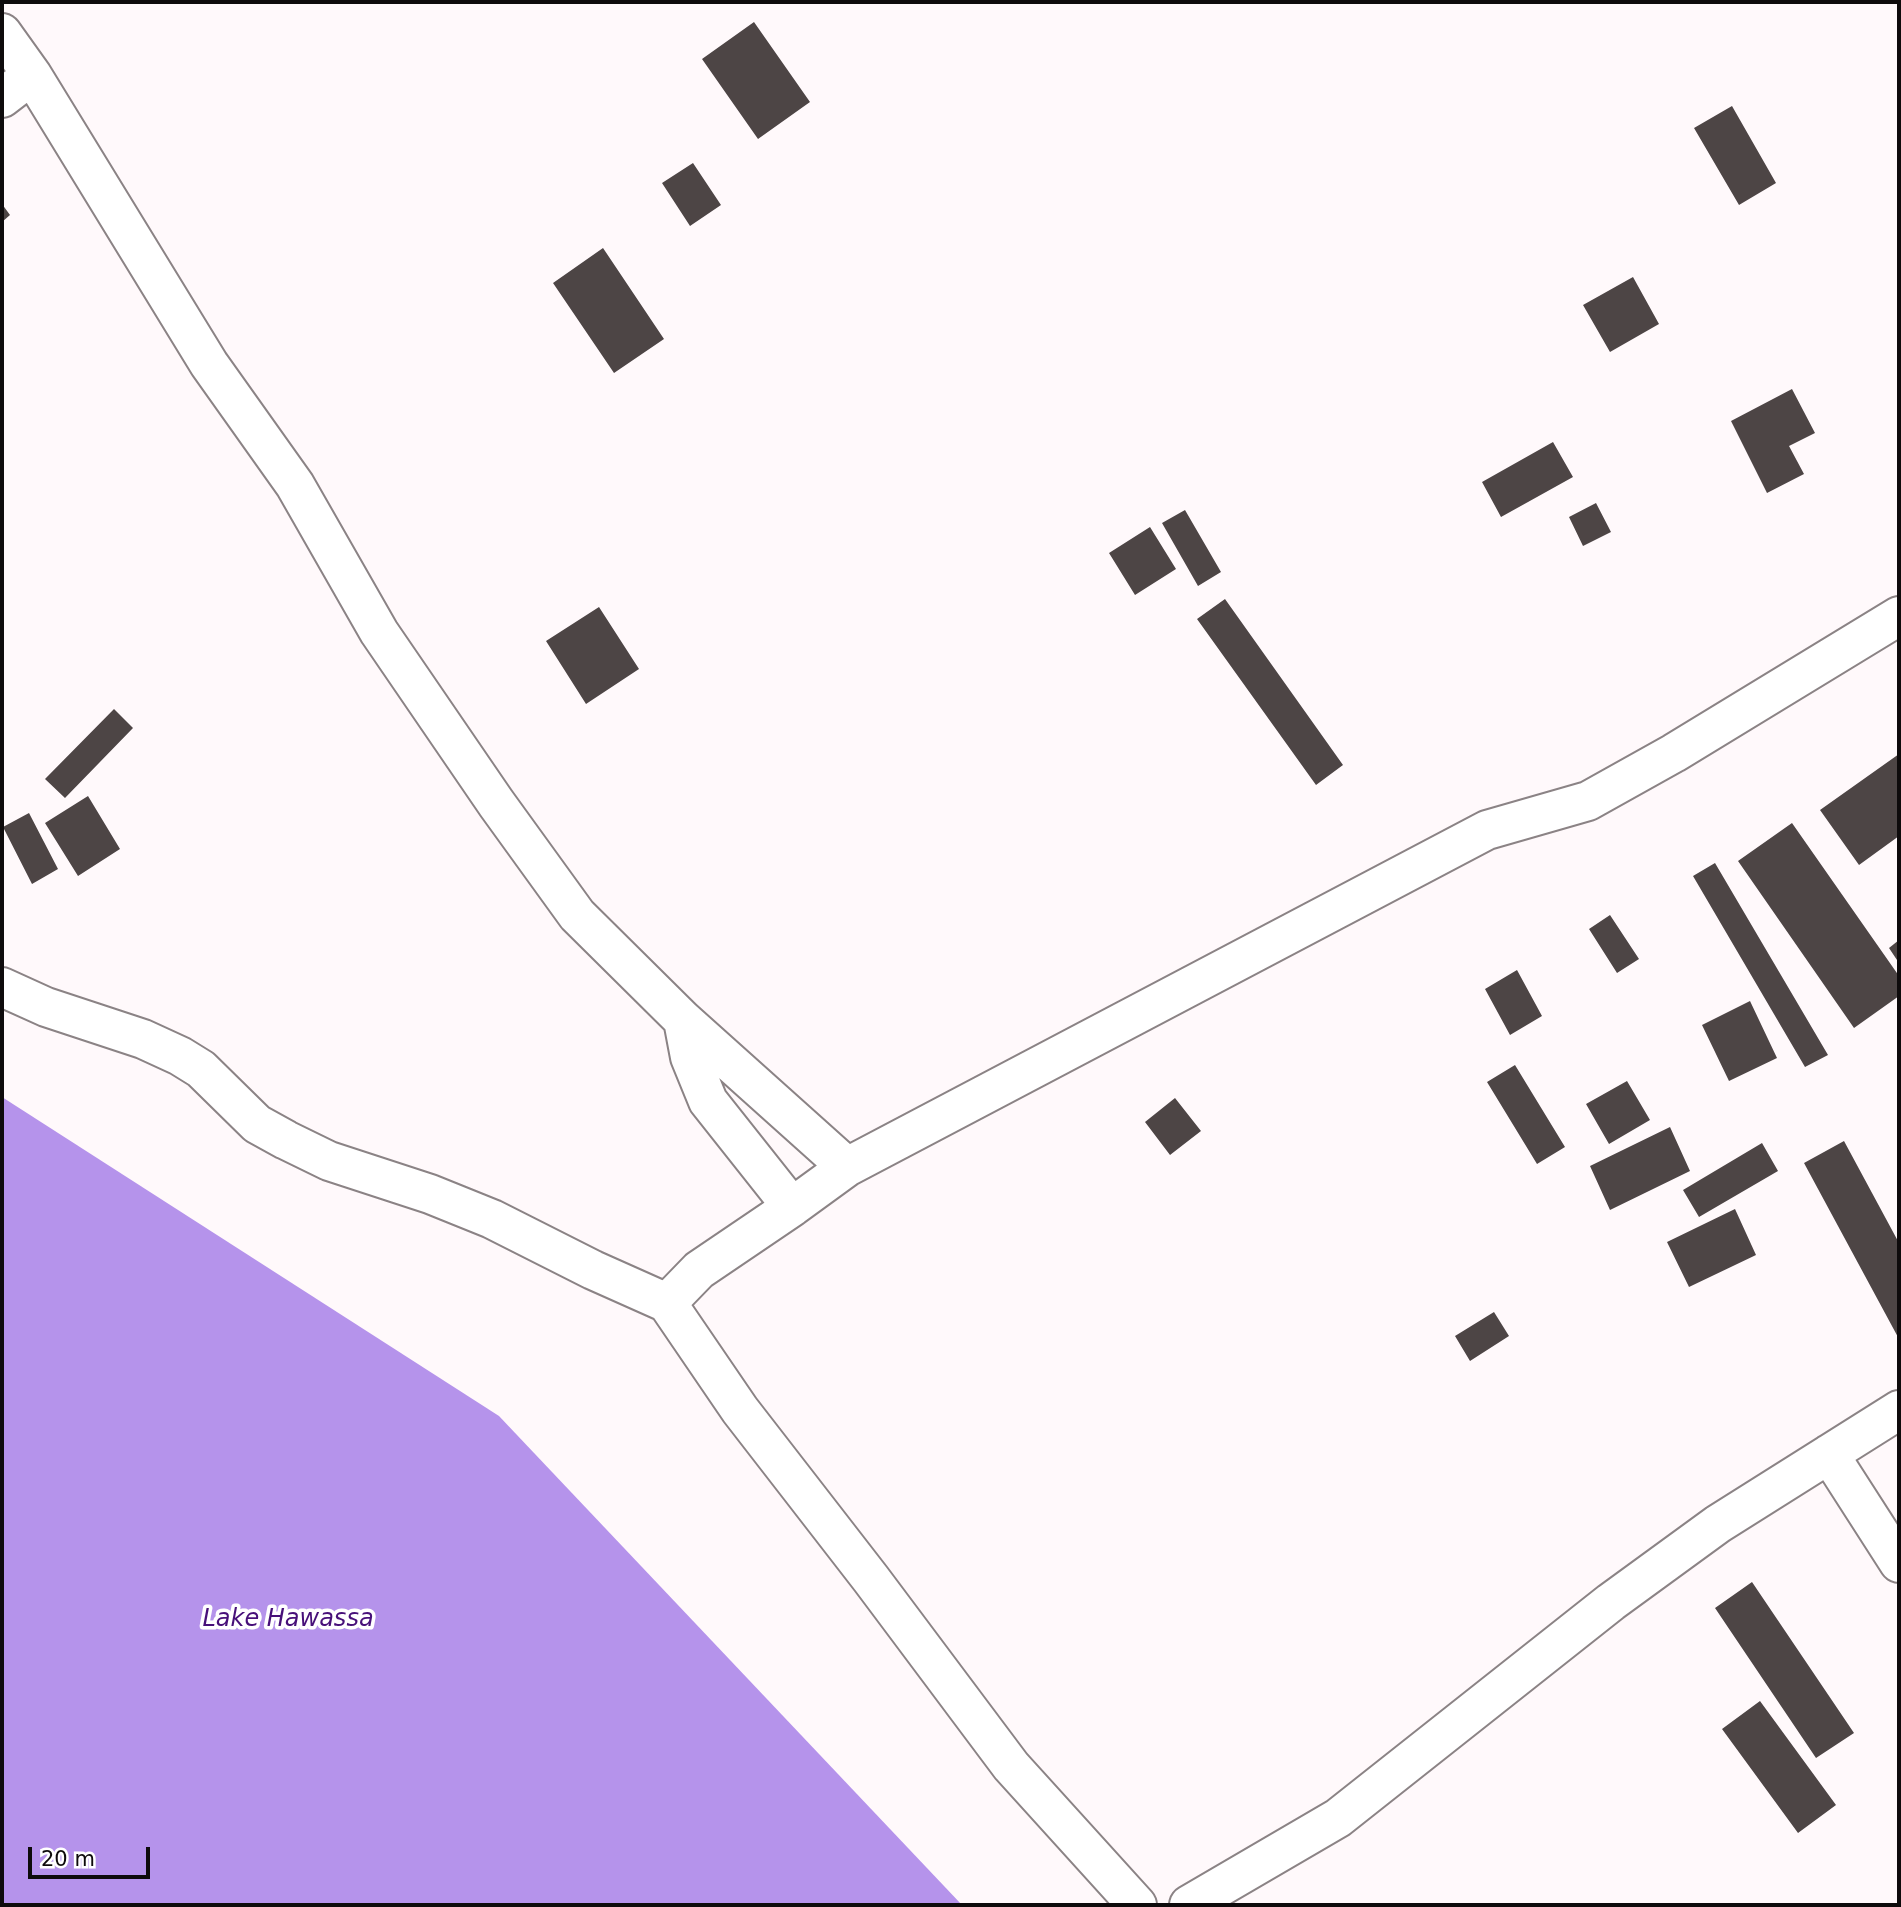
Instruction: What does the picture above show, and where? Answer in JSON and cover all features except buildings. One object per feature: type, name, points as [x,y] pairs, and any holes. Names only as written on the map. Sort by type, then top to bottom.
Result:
[{"type":"street","points":[[2,33],[32,75],[209,365],[295,485],[379,632],[577,915],[683,1020],[847,1167]]},
{"type":"street","points":[[2,98],[32,75]]},
{"type":"street","points":[[667,1303],[699,1270],[792,1208],[847,1167],[1487,830],[1588,801],[1674,753],[1899,616]]},
{"type":"street","points":[[2,987],[46,1007],[143,1039],[180,1056],[201,1069],[257,1124],[297,1146],[330,1161],[430,1194],[492,1219],[593,1270],[667,1303],[740,1410],[872,1579],[1012,1766],[1137,1905]]},
{"type":"street","points":[[683,1020],[690,1057],[708,1101],[792,1208]]},
{"type":"street","points":[[1189,1905],[1338,1818],[1611,1602],[1718,1524],[1899,1410]]},
{"type":"street","points":[[1829,1454],[1899,1563]]},
{"type":"water","name":"Lake Hawassa","points":[[2,1097],[499,1416],[962,1905],[2,1905]]}]
